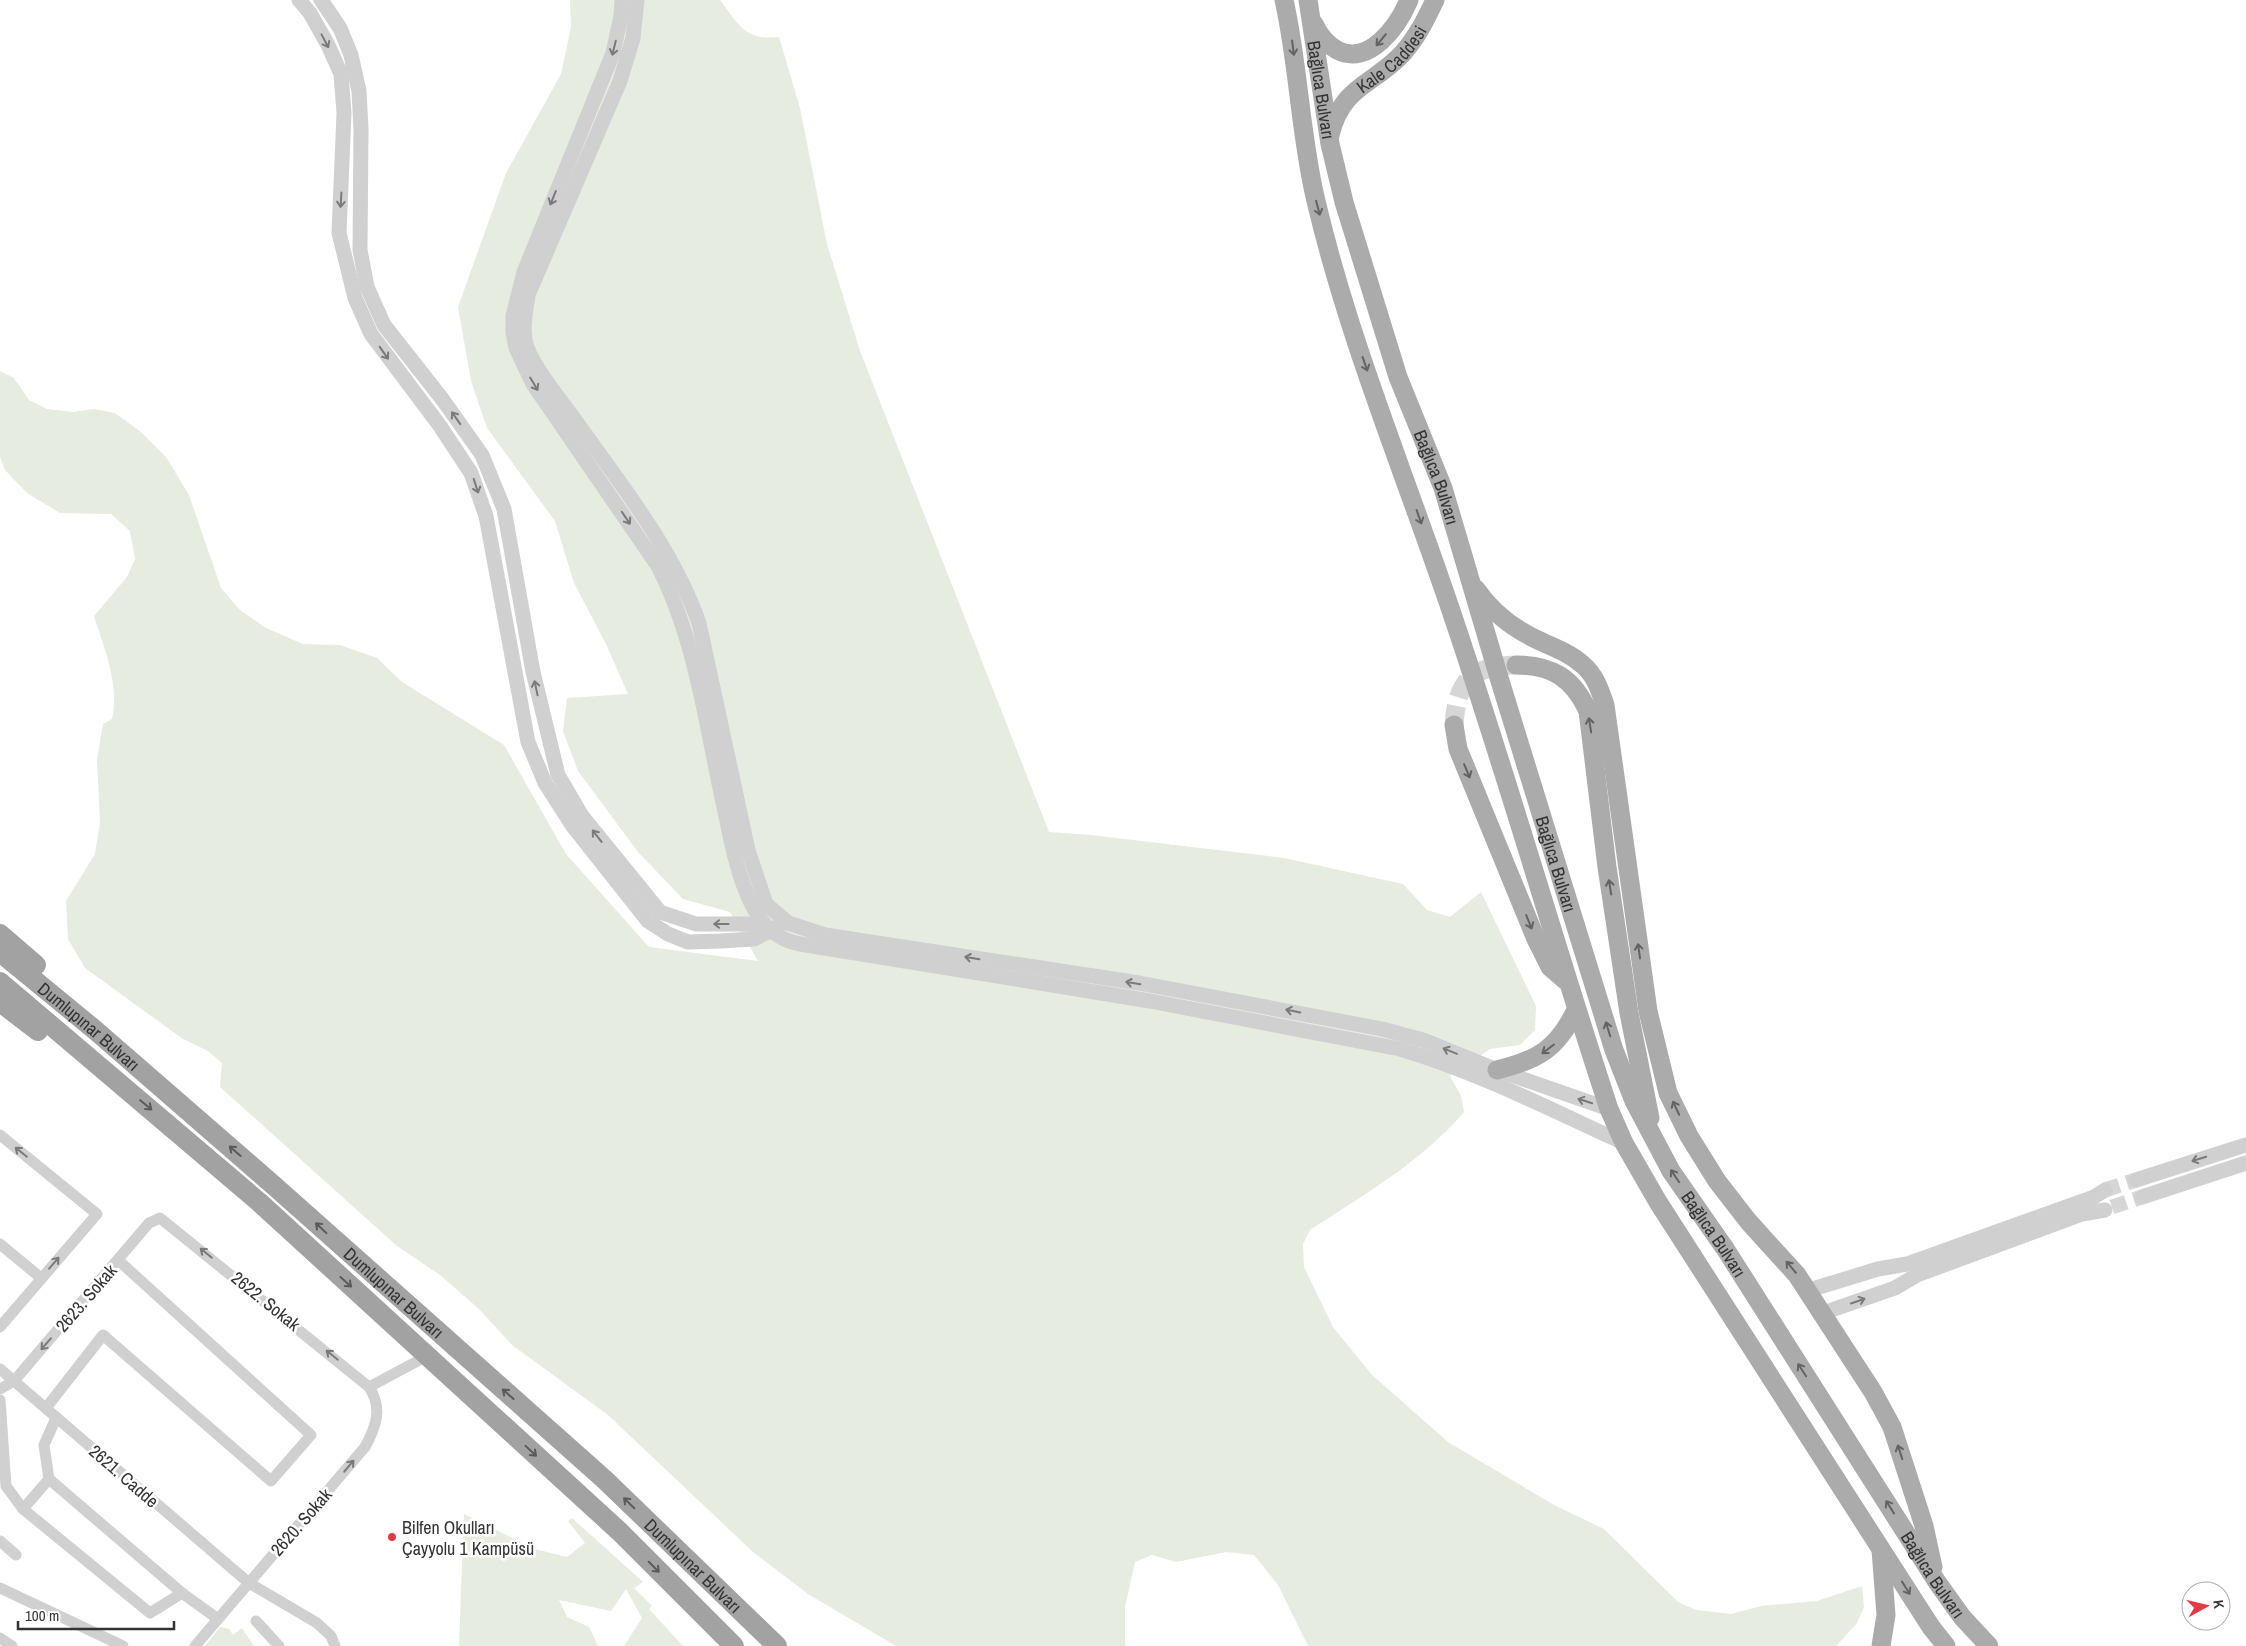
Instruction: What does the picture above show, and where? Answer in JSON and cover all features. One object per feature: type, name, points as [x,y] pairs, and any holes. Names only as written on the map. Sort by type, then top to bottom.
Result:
[{"type":"highway","points":[[0,934],[79,1002],[104,1028],[125,1056]]},
{"type":"highway","name":"Dumlupınar Bulvarı","points":[[0,952],[125,1056],[271,1183],[604,1479],[777,1646]]},
{"type":"highway","name":"Dumlupınar Bulvarı","points":[[0,982],[258,1202],[620,1532],[734,1646]]},
{"type":"highway","points":[[0,1002],[81,1063],[109,1074]]},
{"type":"main road","name":"Bağlıca Bulvarı","points":[[1284,0],[1292,41],[1304,144],[1316,202],[1345,307],[1448,602],[1609,1109],[1624,1143],[1663,1210],[1881,1546],[1886,1615],[1882,1646]]},
{"type":"main road","name":"Kale Caddesi","points":[[1310,7],[1316,29],[1325,41],[1343,53],[1356,54],[1368,52],[1378,44],[1409,0]]},
{"type":"main road","name":"Kale Caddesi","points":[[1330,138],[1339,112],[1350,94],[1387,68],[1402,53],[1417,34],[1434,0]]},
{"type":"main road","name":"Bağlıca Bulvarı","points":[[1310,7],[1330,138],[1344,202],[1398,376],[1443,488],[1614,1050],[1634,1101],[1671,1171],[1731,1258],[1937,1582],[1962,1617],[1989,1646]]},
{"type":"main road","points":[[1468,573],[1481,596],[1499,616],[1521,631],[1569,654],[1583,665],[1601,692],[1605,705],[1648,1011],[1668,1093],[1702,1159],[1732,1202],[1797,1275],[1820,1314],[1873,1392],[1892,1427],[1924,1526],[1937,1582]]},
{"type":"main road","points":[[1516,665],[1546,669],[1567,680],[1580,693],[1588,712],[1607,867],[1629,1013],[1655,1142]]},
{"type":"main road","points":[[1454,725],[1458,749],[1536,939],[1550,967],[1568,983]]},
{"type":"main road","points":[[1497,1070],[1524,1064],[1547,1051],[1567,1029],[1576,1010]]},
{"type":"main road","points":[[1629,1013],[1657,1053]]},
{"type":"main road","points":[[1881,1546],[1931,1627],[1946,1646]]},
{"type":"street","points":[[299,0],[319,29],[340,74],[344,113],[339,233],[355,298],[371,334],[440,426],[471,473],[486,516],[528,742],[545,783],[572,825],[648,921],[668,934],[688,942],[754,938],[788,923]]},
{"type":"street","points":[[321,0],[340,28],[351,55],[359,91],[361,129],[360,250],[367,287],[384,325],[443,400],[482,455],[504,509],[533,672],[558,775],[582,816],[660,912],[696,924],[747,924],[770,930]]},
{"type":"street","points":[[622,0],[621,16],[613,54],[524,272],[513,316],[513,332],[516,348],[533,384],[658,566],[674,596],[686,634],[735,860],[752,906],[770,930],[777,937],[794,943],[1150,1001],[1400,1049],[1434,1058],[1543,1105],[1624,1143]]},
{"type":"street","points":[[637,0],[633,38],[620,82],[528,295],[524,323],[527,347],[548,382],[651,527],[689,595],[699,622],[748,850],[766,904],[788,923],[826,935],[1138,983],[1382,1029],[1423,1040],[1497,1070],[1609,1109]]},
{"type":"street","points":[[0,1134],[97,1214],[0,1327]]},
{"type":"street","points":[[2136,1180],[2246,1145]]},
{"type":"street","points":[[2142,1197],[2246,1163]]},
{"type":"street","points":[[1806,1291],[1878,1269],[1910,1271],[1999,1238],[2105,1190]]},
{"type":"street","points":[[1878,1269],[1888,1261],[1999,1238],[2109,1208]]},
{"type":"street","name":"2623. Sokak","points":[[0,1390],[14,1381],[149,1224],[160,1218]]},
{"type":"street","name":"2622. Sokak","points":[[160,1218],[369,1387]]},
{"type":"street","points":[[1820,1314],[1895,1288],[1914,1285],[1999,1238]]},
{"type":"street","points":[[0,1244],[41,1278]]},
{"type":"street","points":[[46,1408],[102,1335],[271,1481],[311,1435],[118,1260]]},
{"type":"street","points":[[1895,1288],[1910,1271]]},
{"type":"street","points":[[369,1387],[427,1356]]},
{"type":"street","name":"2621. Cadde","points":[[0,1369],[249,1583],[317,1623],[328,1632],[335,1646]]},
{"type":"street","name":"2620. Sokak","points":[[195,1646],[365,1446],[374,1428],[378,1408],[369,1387]]},
{"type":"street","points":[[0,1400],[3,1487],[23,1509],[150,1613],[182,1593]]},
{"type":"street","points":[[56,1418],[44,1446],[49,1479],[182,1593],[218,1619]]},
{"type":"street","points":[[23,1509],[49,1479]]},
{"type":"street","points":[[0,1541],[16,1555]]},
{"type":"street","points":[[0,1588],[123,1646]]},
{"type":"street","points":[[256,1621],[279,1646]]},
{"type":"street","points":[[0,1638],[12,1646]]},
{"type":"shaded area","points":[[570,0],[720,0],[738,24],[750,34],[767,38],[779,37],[800,108],[827,244],[860,351],[1049,832],[1091,835],[1284,858],[1403,884],[1427,910],[1450,917],[1481,892],[1536,1006],[1535,1030],[1520,1045],[1490,1049],[1450,1076],[1461,1096],[1464,1112],[1411,1162],[1310,1230],[1303,1244],[1304,1267],[1333,1327],[1372,1375],[1448,1442],[1554,1505],[1604,1529],[1678,1602],[1696,1610],[1731,1614],[1761,1606],[1817,1601],[1862,1586],[1864,1607],[1857,1623],[1836,1646],[1308,1646],[1278,1585],[1254,1555],[1226,1552],[1176,1562],[1152,1555],[1135,1562],[1125,1607],[1125,1646],[896,1646],[808,1594],[753,1552],[608,1415],[512,1345],[479,1309],[440,1275],[397,1246],[220,1087],[222,1063],[208,1051],[183,1039],[85,968],[68,939],[66,901],[95,854],[100,822],[97,759],[103,724],[112,719],[114,706],[110,667],[94,616],[127,577],[135,559],[130,531],[111,514],[60,513],[27,493],[5,470],[0,457],[0,371],[14,378],[29,400],[47,409],[73,412],[94,409],[115,413],[141,432],[166,457],[189,495],[221,588],[240,610],[266,628],[303,644],[340,645],[377,658],[402,682],[504,745],[566,854],[649,947],[758,961],[730,912],[683,899],[638,852],[578,771],[563,731],[567,698],[628,694],[606,644],[574,583],[555,521],[487,428],[471,381],[458,307],[506,173],[561,74],[571,27]]},
{"type":"shaded area","points":[[464,1514],[535,1549],[567,1557],[585,1543],[568,1521],[572,1518],[643,1582],[634,1588],[652,1606],[649,1609],[683,1646],[624,1646],[642,1618],[626,1589],[611,1611],[559,1600],[567,1617],[589,1627],[598,1646],[459,1646]]},
{"type":"shaded area","points":[[220,1627],[229,1629],[233,1635],[242,1628],[254,1646],[205,1646]]},
{"type":"tunnel","points":[[1454,725],[1459,697],[1469,679],[1477,673],[1488,669],[1516,665]]},
{"type":"tunnel","points":[[2105,1190],[2136,1180]]},
{"type":"tunnel","points":[[2112,1207],[2142,1197]]},
{"type":"place","name":"Bilfen Okulları Çayyolu 1 Kampüsü","points":[[392,1537]]}]
